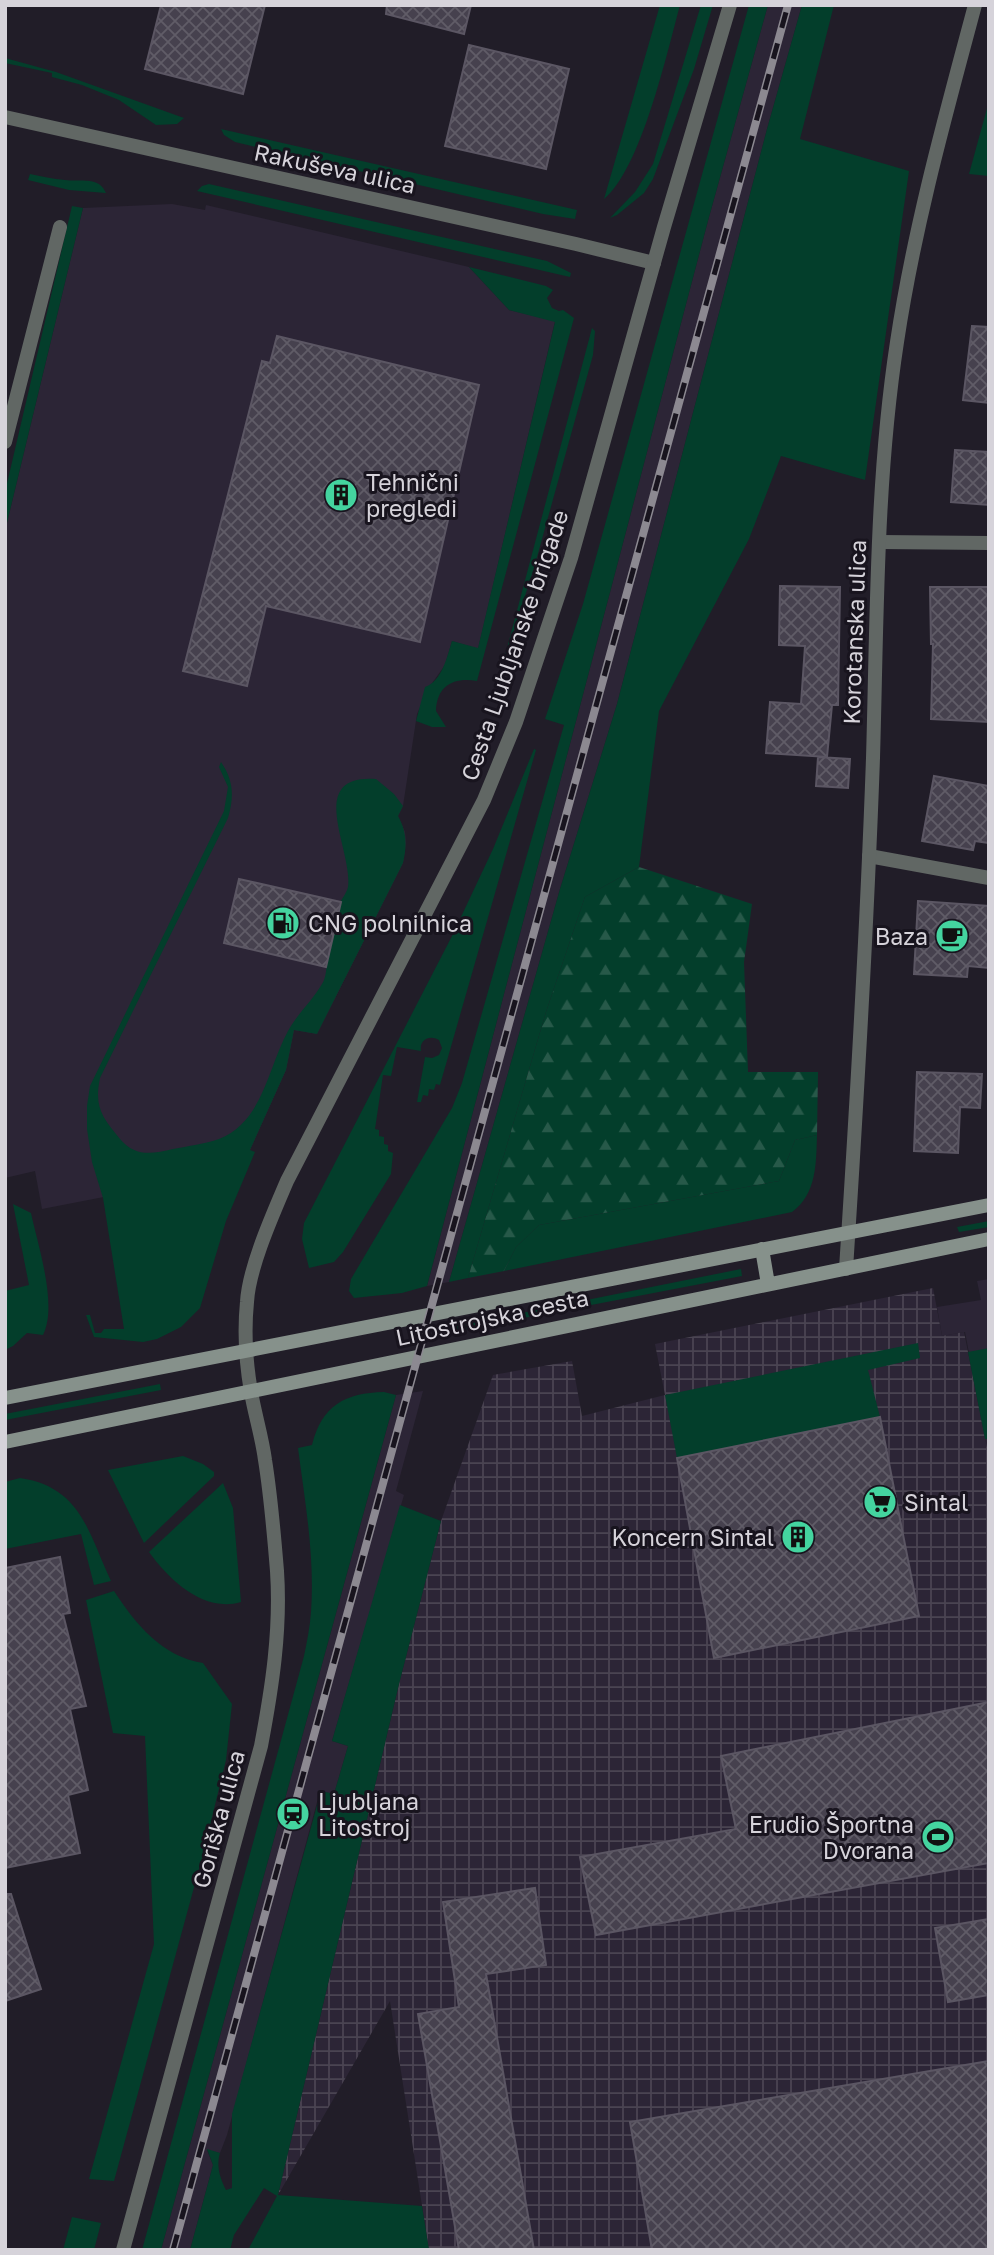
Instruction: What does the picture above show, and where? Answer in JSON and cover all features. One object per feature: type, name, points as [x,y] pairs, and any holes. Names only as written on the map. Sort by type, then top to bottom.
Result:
[{"type":"main road","name":"Litostrojska cesta","points":[[5,1398],[989,1205]]},
{"type":"main road","name":"Litostrojska cesta","points":[[5,1442],[989,1239]]},
{"type":"main road","points":[[762,1250],[768,1284]]},
{"type":"street","name":"Cesta Ljubljanske brigade","points":[[251,1392],[246,1350],[247,1299],[262,1245],[278,1202],[305,1144],[484,800],[516,722],[571,558],[730,5]]},
{"type":"street","name":"Korotanska ulica","points":[[846,1269],[869,856],[880,542],[889,401],[906,286],[928,181],[975,5]]},
{"type":"street","name":"Rakuševa ulica","points":[[5,117],[654,263]]},
{"type":"street","points":[[5,442],[60,227]]},
{"type":"street","points":[[880,542],[989,543]]},
{"type":"street","points":[[869,856],[989,878]]},
{"type":"street","name":"Goriška ulica","points":[[123,2250],[261,1746],[271,1693],[278,1620],[277,1574],[266,1462],[251,1392]]},
{"type":"shaded area","points":[[768,5],[802,5],[767,129],[617,704],[560,889],[449,1282],[427,1286],[709,217]]},
{"type":"shaded area","points":[[172,204],[205,210],[206,205],[469,267],[509,310],[555,321],[478,649],[452,641],[445,665],[430,686],[417,714],[403,806],[398,816],[405,832],[403,863],[317,1034],[294,1030],[286,1070],[250,1150],[114,1195],[42,1209],[35,1171],[5,1178],[5,531],[83,208]]},
{"type":"shaded area","points":[[989,1279],[989,1458],[965,1332],[942,1336],[937,1307],[981,1300],[977,1281]]},
{"type":"shaded area","points":[[933,1288],[942,1336],[964,1332],[989,1458],[989,1752],[763,1824],[648,1844],[663,1923],[989,1863],[989,2250],[429,2250],[390,2001],[278,2195],[399,1684],[441,1521],[493,1375],[572,1361],[582,1416],[665,1395],[655,1344]]},
{"type":"shaded area","points":[[423,1391],[396,1491],[404,1495],[332,1741],[348,1746],[334,1794],[320,1791],[227,2135],[220,2153],[207,2150],[213,2165],[190,2250],[161,2250],[396,1395]]},
{"type":"green space","points":[[660,5],[680,5],[660,80],[630,163],[604,199]]},
{"type":"green space","points":[[701,5],[713,5],[694,69],[653,179],[644,193],[610,218],[635,192],[653,164]]},
{"type":"green space","points":[[749,5],[768,5],[709,217],[427,1286],[402,1293],[354,1298],[349,1291],[351,1279],[452,1108],[462,1083],[564,725],[545,719],[583,604]]},
{"type":"green space","points":[[802,5],[834,5],[800,139],[909,171],[865,480],[781,456],[749,539],[659,711],[639,867],[585,897],[546,1012],[468,1278],[449,1282],[560,889],[617,704],[767,129]]},
{"type":"green space","points":[[5,58],[56,72],[184,118],[177,124],[156,125],[119,100],[82,85],[52,77],[52,73],[5,63]]},
{"type":"green space","points":[[989,101],[989,176],[969,174]]},
{"type":"green space","points":[[221,129],[577,210],[575,219],[543,214],[235,142],[224,135]]},
{"type":"green space","points":[[30,174],[61,180],[94,182],[106,193],[69,190],[28,180]]},
{"type":"green space","points":[[209,184],[547,261],[571,273],[570,277],[197,191]]},
{"type":"green space","points":[[72,206],[83,208],[5,531],[5,492]]},
{"type":"green space","points":[[469,267],[546,286],[553,290],[547,298],[552,308],[563,310],[574,318],[477,681],[461,680],[443,689],[436,711],[446,727],[432,727],[416,721],[425,687],[440,674],[452,641],[478,648],[555,322],[509,310]]},
{"type":"green space","points":[[592,328],[595,331],[593,355],[534,568],[502,667]]},
{"type":"green space","points":[[534,749],[536,750],[440,1085],[436,1084],[434,1090],[429,1089],[428,1096],[423,1095],[421,1102],[417,1102],[425,1057],[439,1055],[442,1048],[439,1040],[426,1039],[421,1051],[397,1047],[391,1076],[383,1075],[375,1129],[379,1130],[379,1136],[384,1137],[388,1151],[393,1153],[391,1174],[343,1252],[334,1262],[309,1268],[302,1239],[304,1223],[452,936],[493,849]]},
{"type":"green space","points":[[221,762],[232,789],[228,818],[100,1078],[98,1097],[101,1111],[120,1139],[132,1149],[144,1153],[158,1152],[219,1139],[234,1131],[255,1107],[288,1031],[325,977],[336,916],[348,887],[348,872],[337,817],[337,801],[342,789],[354,781],[376,779],[394,794],[403,806],[398,816],[405,839],[403,863],[317,1034],[294,1030],[286,1070],[250,1150],[255,1152],[226,1221],[200,1308],[181,1327],[157,1339],[143,1342],[94,1337],[86,1315],[90,1315],[95,1333],[101,1333],[104,1329],[124,1329],[103,1198],[92,1162],[87,1129],[90,1086],[224,811],[228,787],[219,767]]},
{"type":"green space","points":[[639,867],[752,904],[744,962],[748,1072],[818,1072],[817,1135],[795,1140],[779,1181],[539,1225],[516,1247],[504,1271],[468,1278],[546,1012],[585,897]]},
{"type":"green space","points":[[817,1135],[811,1187],[800,1205],[792,1212],[504,1271],[516,1247],[539,1225],[779,1181],[795,1140]]},
{"type":"green space","points":[[13,1204],[31,1213],[45,1275],[48,1308],[43,1335],[27,1333],[5,1350],[5,1291],[29,1285]]},
{"type":"green space","points":[[989,1221],[989,1227],[959,1232],[957,1227]]},
{"type":"green space","points":[[741,1269],[742,1276],[450,1332],[452,1327]]},
{"type":"green space","points":[[918,1343],[920,1358],[868,1370],[880,1417],[677,1458],[665,1395]]},
{"type":"green space","points":[[989,1348],[989,1439],[985,1439],[968,1352]]},
{"type":"green space","points":[[160,1384],[161,1390],[5,1420],[5,1414]]},
{"type":"green space","points":[[384,1392],[396,1395],[161,2250],[142,2250],[304,1656],[311,1612],[312,1571],[298,1448],[312,1445],[322,1420],[337,1404],[358,1395]]},
{"type":"green space","points":[[183,1456],[203,1464],[214,1472],[214,1476],[144,1543],[108,1470]]},
{"type":"green space","points":[[20,1478],[57,1491],[70,1502],[88,1529],[111,1581],[94,1585],[81,1534],[5,1549],[5,1482]]},
{"type":"green space","points":[[223,1483],[233,1508],[241,1602],[227,1604],[214,1603],[189,1592],[167,1573],[149,1552]]},
{"type":"green space","points":[[400,1505],[441,1521],[399,1684],[278,2195],[422,2206],[429,2250],[248,2250],[277,2196],[264,2188],[234,2235],[230,2250],[190,2250],[213,2165],[207,2149],[220,2153],[220,2176],[226,2190],[232,2188],[232,2114],[321,1791],[334,1794],[348,1746],[332,1741]]},
{"type":"green space","points":[[114,1591],[131,1615],[162,1646],[175,1654],[203,1663],[232,1704],[226,1760],[202,1858],[114,2181],[89,2179],[154,1944],[145,1736],[113,1733],[86,1600]]},
{"type":"green space","points":[[72,2217],[101,2223],[94,2250],[63,2250]]},
{"type":"building","points":[[161,5],[265,5],[243,94],[145,69]]},
{"type":"building","points":[[387,5],[471,5],[464,34],[386,14]]},
{"type":"building","points":[[469,45],[569,69],[546,169],[445,146]]},
{"type":"building","points":[[972,326],[989,327],[989,403],[963,400]]},
{"type":"building","name":"Tehnični pregledi","points":[[277,336],[479,385],[420,642],[266,606],[247,686],[183,671],[262,361],[270,363]]},
{"type":"building","points":[[955,450],[989,452],[989,505],[951,502]]},
{"type":"building","points":[[780,586],[840,587],[838,705],[832,705],[827,757],[766,753],[770,702],[801,704],[805,646],[779,645]]},
{"type":"building","points":[[930,587],[989,587],[989,722],[931,719],[933,644]]},
{"type":"building","points":[[818,757],[850,759],[848,788],[816,786]]},
{"type":"building","points":[[934,776],[989,786],[989,843],[975,841],[973,850],[922,841]]},
{"type":"building","name":"CNG polnilnica","points":[[239,879],[341,902],[326,967],[224,943]]},
{"type":"building","name":"Baza","points":[[918,901],[989,906],[989,968],[968,966],[967,977],[914,974]]},
{"type":"building","points":[[917,1072],[982,1074],[980,1108],[960,1107],[958,1153],[914,1151]]},
{"type":"building","name":"Koncern Sintal","points":[[880,1417],[919,1616],[714,1658],[677,1458]]},
{"type":"building","points":[[60,1557],[70,1613],[63,1614],[86,1706],[70,1709],[88,1790],[68,1795],[80,1853],[5,1868],[5,1568]]},
{"type":"building","points":[[989,1702],[989,1863],[596,1935],[580,1857],[736,1829],[721,1756]]},
{"type":"building","points":[[535,1888],[546,1965],[486,1974],[534,2250],[459,2250],[418,2014],[459,2007],[443,1902]]},
{"type":"building","points":[[5,1894],[11,1894],[41,1989],[5,2001]]},
{"type":"building","points":[[989,1919],[989,1995],[948,2002],[935,1928]]},
{"type":"building","points":[[989,2061],[989,2250],[652,2250],[630,2122]]},
{"type":"railway","points":[[173,2250],[788,5]]},
{"type":"place","name":"Tehnični pregledi","points":[[341,495]]},
{"type":"place","name":"CNG polnilnica","points":[[283,923]]},
{"type":"place","name":"Baza","points":[[952,936]]},
{"type":"place","name":"Sintal","points":[[880,1502]]},
{"type":"place","name":"Koncern Sintal","points":[[798,1537]]},
{"type":"place","name":"Ljubljana Litostroj","points":[[293,1814]]},
{"type":"place","name":"Erudio Športna Dvorana","points":[[938,1837]]}]
